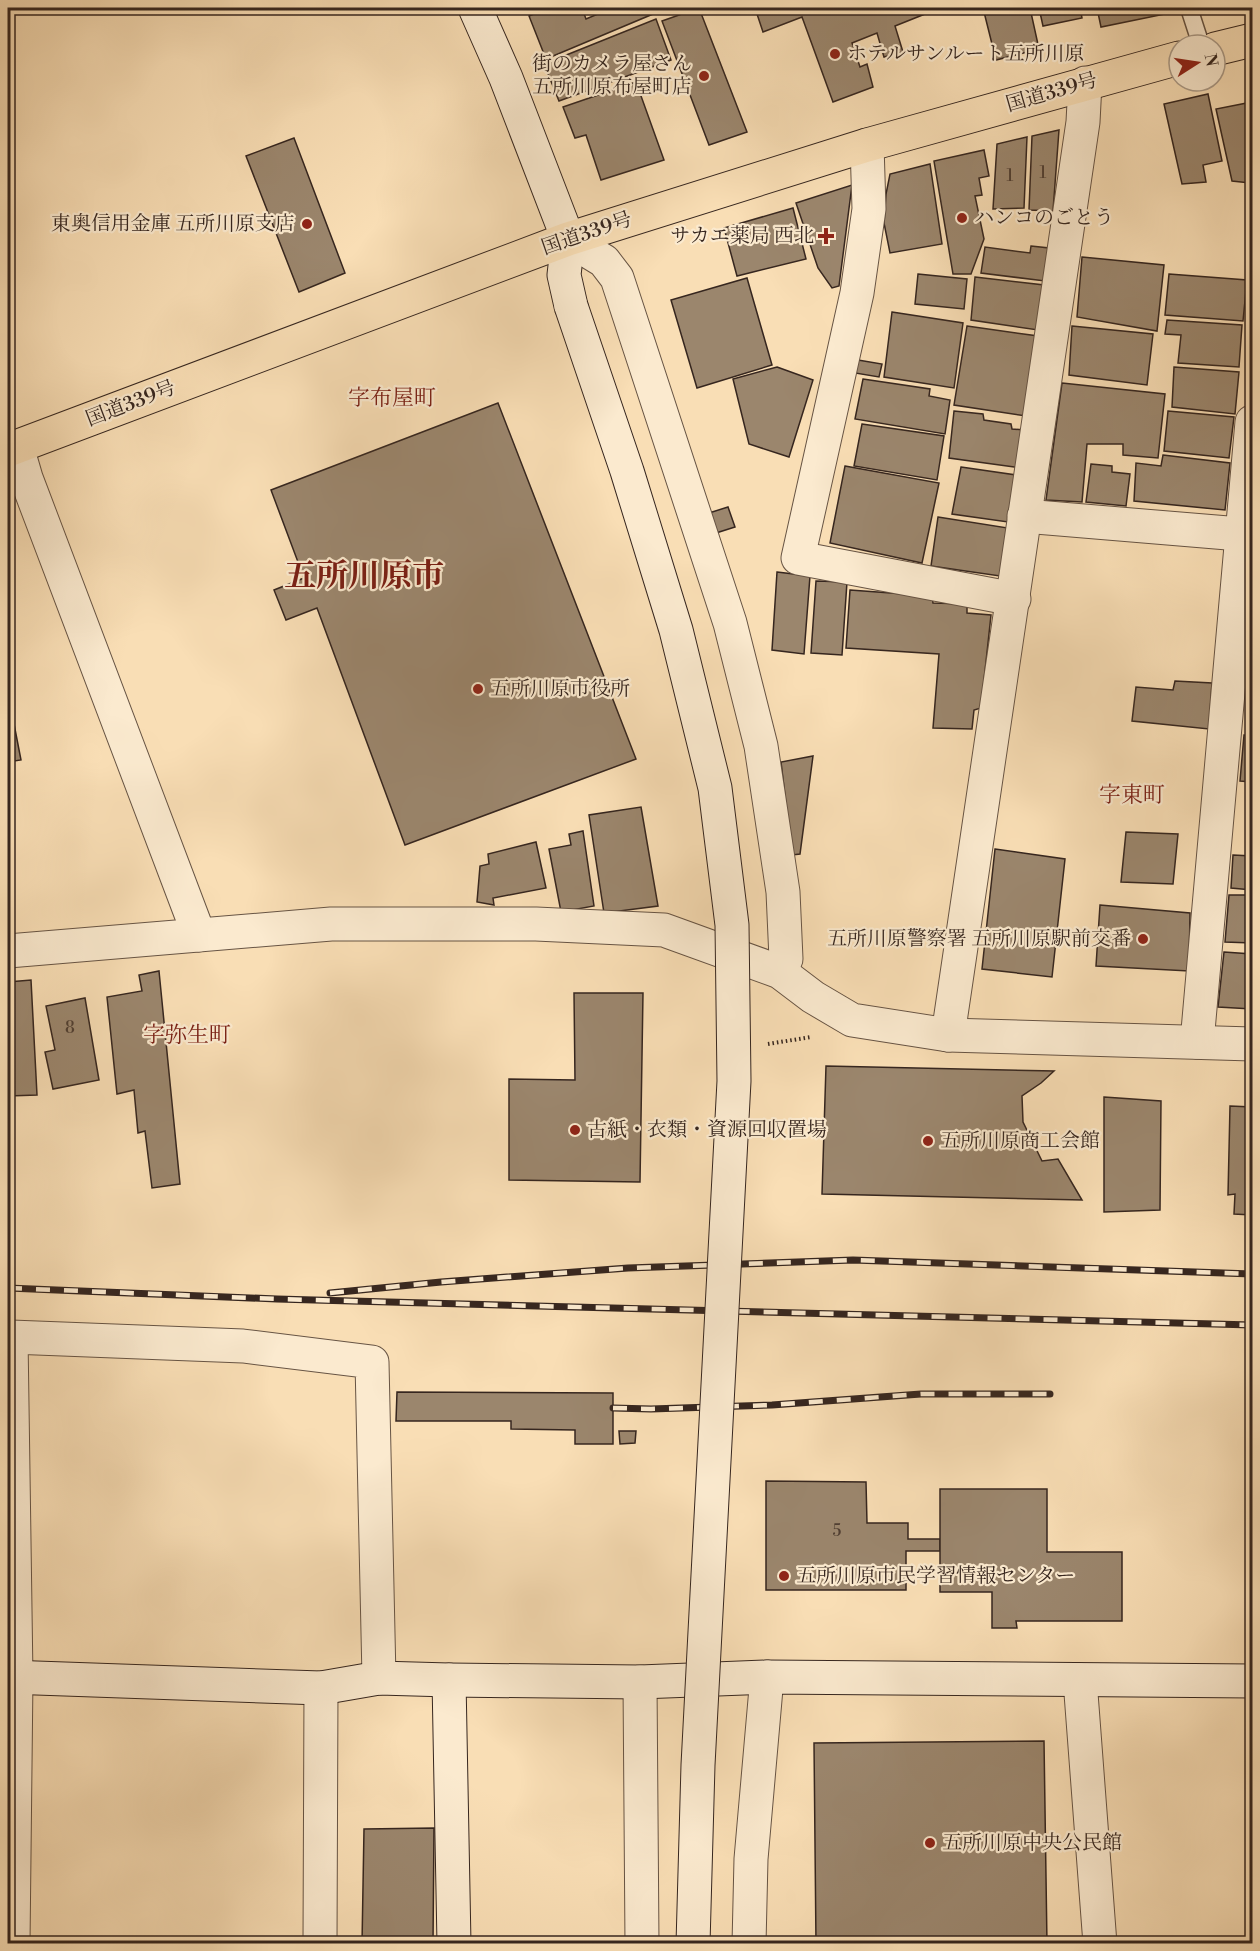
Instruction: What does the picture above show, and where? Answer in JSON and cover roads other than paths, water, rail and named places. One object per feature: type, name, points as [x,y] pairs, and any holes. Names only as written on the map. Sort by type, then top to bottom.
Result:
[{"type":"highway","points":[[1227,46],[1252,40]]},
{"type":"highway","name":"国道339号","points":[[12,449],[568,239],[867,145],[1167,61]]},
{"type":"street","points":[[475,8],[506,78],[568,239],[564,275],[572,306],[627,471],[676,630],[715,788],[732,925],[734,1081],[698,1766],[693,1944]]},
{"type":"street","points":[[948,1035],[1083,122],[1085,83]]},
{"type":"street","points":[[867,145],[869,209],[857,293],[798,558],[1014,599]]},
{"type":"street","points":[[568,239],[604,261],[617,278],[730,623],[761,746],[783,892],[786,959],[780,972]]},
{"type":"street","points":[[1197,1042],[1248,534],[1252,422]]},
{"type":"street","points":[[12,449],[26,478],[199,935]]},
{"type":"street","points":[[1024,516],[1248,534]]},
{"type":"street","points":[[8,951],[331,924],[536,924],[664,930],[780,972],[813,997],[852,1020],[948,1035],[1252,1044]]},
{"type":"street","points":[[14,1944],[11,1337],[243,1346],[372,1362],[379,1678]]},
{"type":"street","points":[[12,1677],[321,1688],[379,1678],[640,1682],[767,1677],[1252,1681]]},
{"type":"street","points":[[749,1944],[751,1859],[767,1677]]},
{"type":"street","points":[[449,1680],[454,1944]]},
{"type":"street","points":[[1080,1680],[1100,1944]]},
{"type":"street","points":[[640,1682],[642,1944]]},
{"type":"street","points":[[320,1944],[321,1688]]},
{"type":"lane","points":[[1189,8],[1197,33]]},
{"type":"railway","points":[[330,1293],[628,1268],[853,1260],[1252,1274]]},
{"type":"railway","points":[[8,1288],[277,1299],[1252,1325]]},
{"type":"railway","points":[[613,1408],[772,1405],[921,1394],[1050,1394]]},
{"type":"place","name":"ホテルサンルート五所川原","points":[[835,54]]},
{"type":"place","name":"街のカメラ屋さん 五所川原布屋町店","points":[[704,76]]},
{"type":"place","name":"ハンコのごとう","points":[[962,218]]},
{"type":"place","name":"東奥信用金庫 五所川原支店","points":[[307,224]]},
{"type":"place","name":"サカエ薬局 西北","points":[[826,236]]},
{"type":"place","name":"五所川原市役所","points":[[478,689]]},
{"type":"place","name":"五所川原警察署 五所川原駅前交番","points":[[1143,939]]},
{"type":"place","name":"古紙・衣類・資源回収置場","points":[[575,1130]]},
{"type":"place","name":"五所川原商工会館","points":[[928,1141]]},
{"type":"place","name":"五所川原市民学習情報センター","points":[[784,1576]]},
{"type":"place","name":"五所川原中央公民館","points":[[930,1843]]},
{"type":"district","name":"字布屋町","points":[[392,398]]},
{"type":"district","name":"五所川原市","points":[[364,576]]},
{"type":"district","name":"字東町","points":[[1132,795]]},
{"type":"district","name":"字弥生町","points":[[187,1035]]}]
